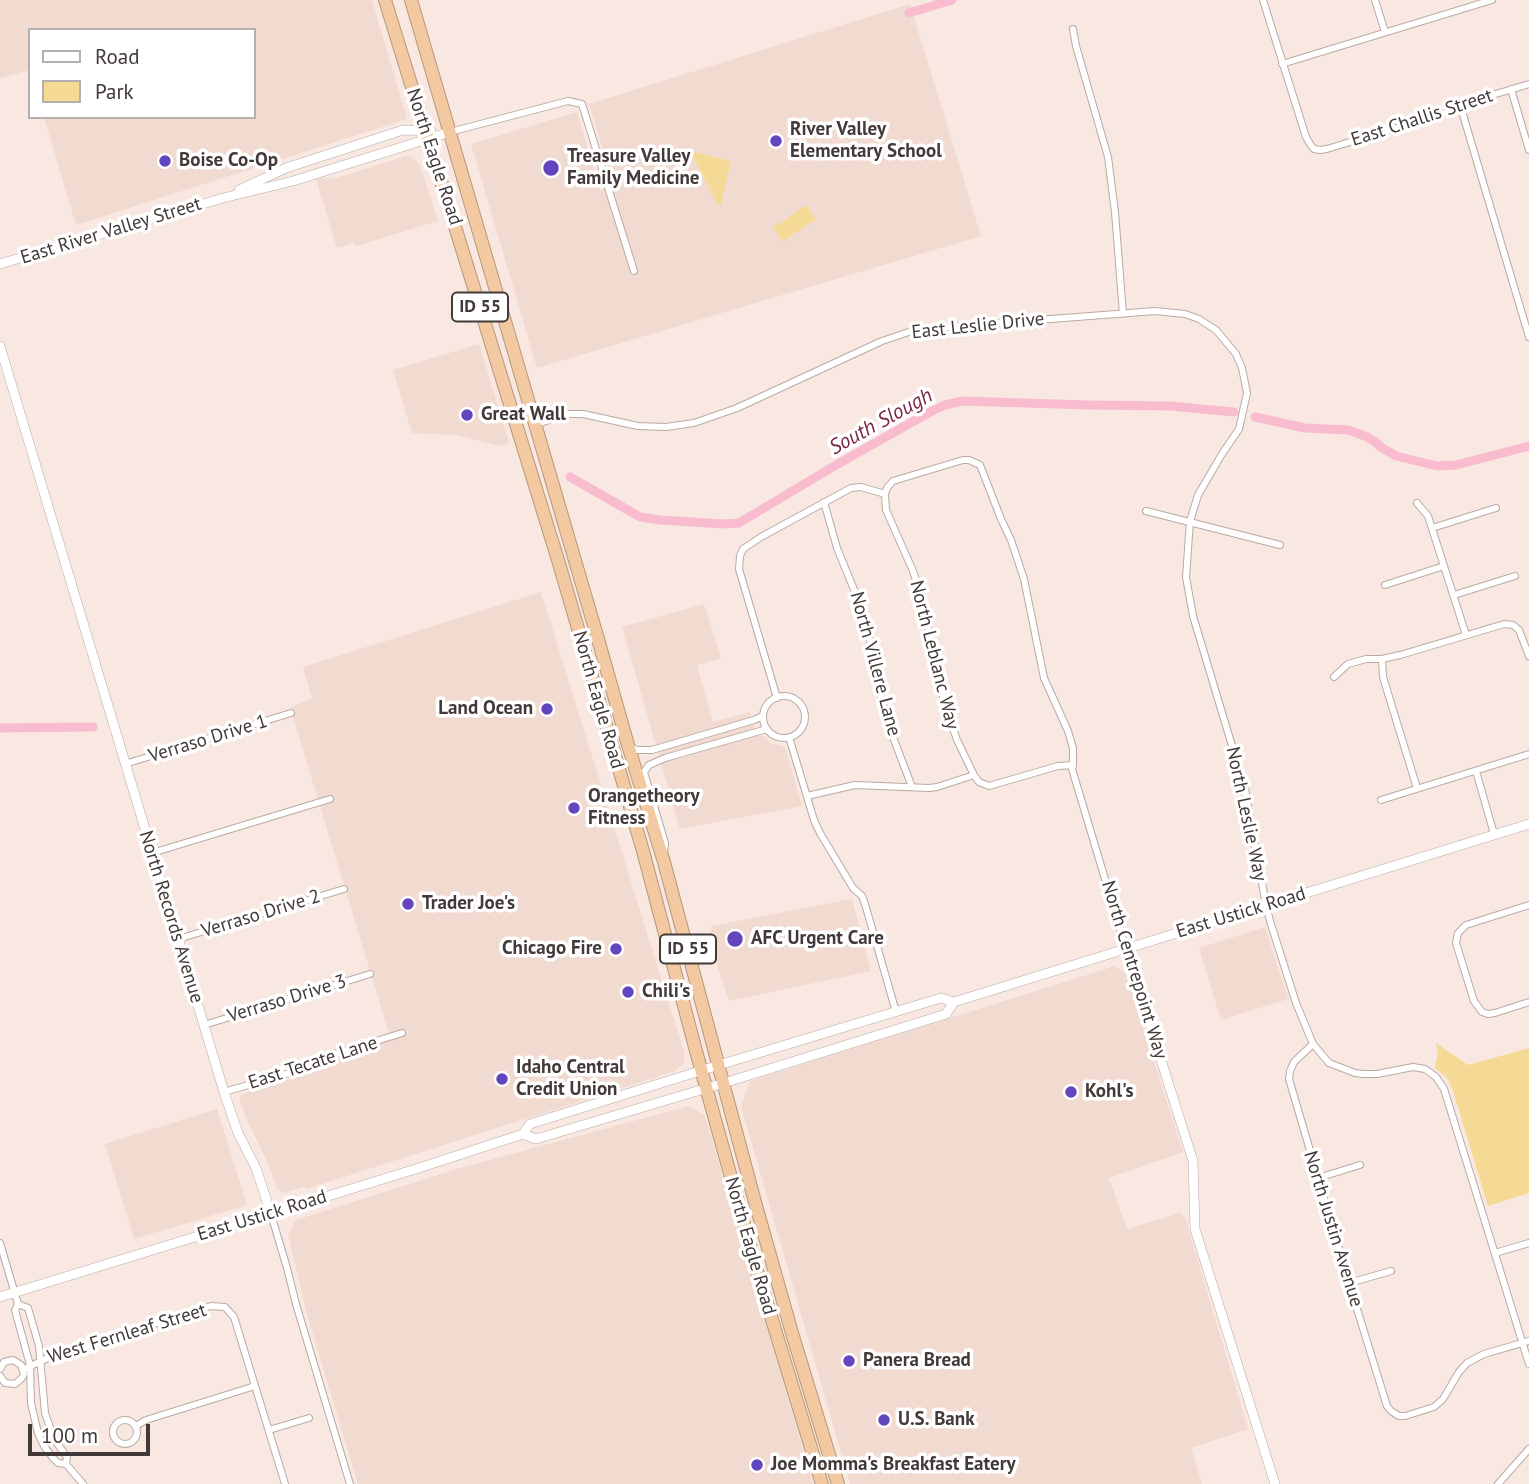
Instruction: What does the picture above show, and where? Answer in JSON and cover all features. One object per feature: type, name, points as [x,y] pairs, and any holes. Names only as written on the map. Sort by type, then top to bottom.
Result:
[{"type":"highway","name":"North Eagle Road","points":[[385,0],[558,561],[643,851],[776,1338],[822,1484]]},
{"type":"highway","name":"North Eagle Road","points":[[411,0],[664,862],[792,1333],[838,1484]]},
{"type":"highway","points":[[558,561],[568,566],[596,663],[608,671]]},
{"type":"highway","points":[[595,687],[604,689],[621,743],[628,745]]},
{"type":"highway","points":[[810,1441],[829,1484]]},
{"type":"street","points":[[1263,0],[1282,64],[1492,0]]},
{"type":"street","points":[[1375,0],[1385,32]]},
{"type":"street","points":[[1073,29],[1108,157],[1123,314]]},
{"type":"street","name":"East Challis Street","points":[[1282,64],[1306,137],[1314,149],[1320,150],[1461,108],[1529,84]]},
{"type":"street","points":[[1511,89],[1529,150]]},
{"type":"street","name":"East River Valley Street","points":[[0,264],[223,198],[293,181],[426,135],[450,132],[568,101],[582,104],[634,271]]},
{"type":"street","points":[[1461,108],[1529,337]]},
{"type":"street","name":"East River Valley Street","points":[[223,198],[286,168],[403,130],[426,135]]},
{"type":"street","name":"East Leslie Drive","points":[[535,425],[565,414],[583,414],[638,426],[666,427],[694,423],[737,408],[882,341],[909,332],[1154,311],[1185,314],[1199,319],[1216,330],[1236,354],[1247,393],[1243,418]]},
{"type":"street","name":"North Records Avenue","points":[[0,346],[224,1092],[238,1133],[256,1168],[271,1214],[350,1484]]},
{"type":"street","points":[[0,383],[10,381]]},
{"type":"street","name":"North Leslie Way","points":[[1243,418],[1198,495],[1190,521],[1186,577],[1193,616],[1244,789],[1266,905],[1296,1003],[1313,1044],[1329,1063],[1355,1073],[1377,1074],[1413,1067],[1425,1069],[1436,1077],[1444,1088],[1495,1253],[1526,1342],[1529,1364]]},
{"type":"street","name":"North Centrepoint Way","points":[[885,494],[893,481],[963,460],[978,462],[1011,540],[1024,579],[1044,678],[1068,731],[1073,748],[1072,769],[1193,1161],[1195,1229],[1275,1484]]},
{"type":"street","points":[[777,698],[740,569],[743,549],[851,488],[861,487],[885,494]]},
{"type":"street","name":"North Leblanc Way","points":[[885,494],[887,510],[922,599],[945,706],[957,740],[974,775]]},
{"type":"street","name":"North Villere Lane","points":[[824,502],[837,548],[866,619],[888,724],[912,787]]},
{"type":"street","points":[[1417,503],[1428,516],[1466,635]]},
{"type":"street","points":[[1432,528],[1496,508]]},
{"type":"street","points":[[1146,511],[1280,545]]},
{"type":"street","points":[[1385,585],[1444,566]]},
{"type":"street","points":[[1454,595],[1515,576]]},
{"type":"street","points":[[1334,677],[1348,664],[1400,655],[1504,624],[1513,625],[1519,630],[1529,654]]},
{"type":"street","points":[[1382,659],[1383,677],[1417,788]]},
{"type":"street","points":[[788,697],[796,701],[804,713],[803,726],[799,732],[789,737],[774,736],[767,730],[763,716],[767,705],[777,698],[788,697]]},
{"type":"street","name":"Verraso Drive 1","points":[[125,764],[291,713]]},
{"type":"street","points":[[628,745],[637,750],[652,750],[763,716]]},
{"type":"street","points":[[664,862],[665,842],[644,772],[649,765],[767,730]]},
{"type":"street","points":[[789,737],[820,833],[853,888],[862,896],[896,1012]]},
{"type":"street","points":[[1381,800],[1529,754]]},
{"type":"street","points":[[807,796],[855,785],[937,787],[974,775],[979,782],[989,786],[1058,766],[1073,765]]},
{"type":"street","points":[[1476,771],[1494,834]]},
{"type":"street","points":[[152,853],[330,799]]},
{"type":"street","name":"East Ustick Road","points":[[0,1297],[523,1134],[530,1124],[719,1065],[941,998],[954,1002],[1529,824]]},
{"type":"street","name":"Verraso Drive 2","points":[[178,939],[344,889]]},
{"type":"street","points":[[1529,905],[1466,925],[1458,933],[1456,943],[1475,1005],[1482,1012],[1495,1013],[1529,1002]]},
{"type":"street","name":"Verraso Drive 3","points":[[204,1024],[370,974]]},
{"type":"street","name":"East Ustick Road","points":[[523,1134],[536,1139],[724,1083],[946,1014],[954,1002]]},
{"type":"street","name":"East Tecate Lane","points":[[224,1092],[293,1072],[318,1059],[402,1034]]},
{"type":"street","name":"North Justin Avenue","points":[[1313,1044],[1294,1062],[1289,1075],[1387,1406],[1399,1416],[1434,1407],[1443,1399],[1467,1363],[1526,1342]]},
{"type":"street","points":[[1318,1178],[1360,1165]]},
{"type":"street","points":[[0,1242],[18,1304],[15,1310],[38,1433],[53,1458],[58,1463],[66,1464],[83,1484]]},
{"type":"street","points":[[1495,1253],[1529,1243]]},
{"type":"street","points":[[1349,1283],[1391,1271]]},
{"type":"street","points":[[18,1304],[28,1308],[39,1346],[45,1413],[54,1439],[67,1457],[66,1464]]},
{"type":"street","name":"West Fernleaf Street","points":[[0,1376],[5,1383],[15,1384],[22,1378],[27,1367],[40,1361],[211,1306],[225,1307],[234,1317],[255,1386]]},
{"type":"street","points":[[0,1369],[4,1362],[13,1360],[27,1367]]},
{"type":"street","points":[[135,1426],[146,1420],[255,1386],[285,1484]]},
{"type":"street","points":[[269,1430],[309,1418]]},
{"type":"street","points":[[128,1420],[135,1426],[137,1435],[132,1443],[122,1444],[115,1439],[113,1430],[118,1422],[128,1420]]},
{"type":"street","points":[[1498,1484],[1529,1449]]},
{"type":"shaded area","points":[[0,0],[372,0],[407,119],[76,225],[45,119],[256,119],[256,28],[28,28],[28,71],[0,78]]},
{"type":"shaded area","name":"River Valley Elementary School","points":[[910,4],[981,236],[537,368],[471,144],[577,112],[600,190],[614,186],[589,104]]},
{"type":"shaded area","points":[[410,156],[420,165],[438,221],[356,246],[354,243],[337,248],[316,179],[336,178]]},
{"type":"shaded area","points":[[479,344],[509,443],[500,446],[456,435],[412,433],[393,370]]},
{"type":"shaded area","points":[[541,592],[684,1052],[684,1063],[675,1071],[306,1189],[305,1186],[284,1193],[277,1189],[239,1098],[242,1094],[296,1077],[317,1065],[391,1040],[290,707],[312,699],[303,667]]},
{"type":"shaded area","points":[[704,604],[721,658],[697,665],[713,722],[750,712],[757,736],[763,736],[771,743],[785,747],[802,806],[680,829],[622,627]]},
{"type":"shaded area","points":[[852,899],[871,971],[729,1001],[709,941],[711,926]]},
{"type":"shaded area","points":[[1265,927],[1288,999],[1221,1020],[1199,948]]},
{"type":"shaded area","points":[[1115,966],[1126,974],[1183,1152],[1109,1178],[1127,1229],[1180,1213],[1186,1218],[1248,1429],[1191,1448],[1202,1484],[850,1484],[741,1106],[750,1081]]},
{"type":"shaded area","points":[[689,1106],[705,1116],[813,1484],[358,1484],[306,1311],[288,1234],[296,1220],[460,1168]]},
{"type":"shaded area","points":[[217,1109],[247,1205],[134,1239],[105,1144]]},
{"type":"green space","points":[[693,152],[731,161],[721,205],[717,204]]},
{"type":"green space","points":[[806,205],[816,219],[783,241],[772,226],[781,223]]},
{"type":"green space","points":[[1436,1043],[1468,1065],[1529,1048],[1529,1193],[1488,1206],[1453,1091],[1447,1078],[1435,1068],[1438,1051]]},
{"type":"waterway","points":[[909,13],[952,0]]},
{"type":"waterway","name":"South Slough","points":[[570,477],[640,517],[739,523],[932,411],[962,401],[1170,406],[1234,412]]},
{"type":"waterway","name":"South Slough","points":[[1255,417],[1305,428],[1348,430],[1365,436],[1396,456],[1437,466],[1456,465],[1529,446]]},
{"type":"waterway","points":[[0,728],[93,727]]},
{"type":"place","name":"River Valley Elementary School","points":[[776,141]]},
{"type":"place","name":"Boise Co-Op","points":[[165,161]]},
{"type":"place","name":"Treasure Valley Family Medicine","points":[[551,168]]},
{"type":"place","name":"Great Wall","points":[[467,415]]},
{"type":"place","name":"Land Ocean","points":[[547,709]]},
{"type":"place","name":"Orangetheory Fitness","points":[[574,808]]},
{"type":"place","name":"Trader Joe's","points":[[408,904]]},
{"type":"place","name":"AFC Urgent Care","points":[[735,939]]},
{"type":"place","name":"Chicago Fire","points":[[616,949]]},
{"type":"place","name":"Chili's","points":[[628,992]]},
{"type":"place","name":"Idaho Central Credit Union","points":[[502,1079]]},
{"type":"place","name":"Kohl's","points":[[1071,1092]]},
{"type":"place","name":"Panera Bread","points":[[849,1361]]},
{"type":"place","name":"U.S. Bank","points":[[884,1420]]},
{"type":"place","name":"Joe Momma's Breakfast Eatery","points":[[757,1465]]}]
